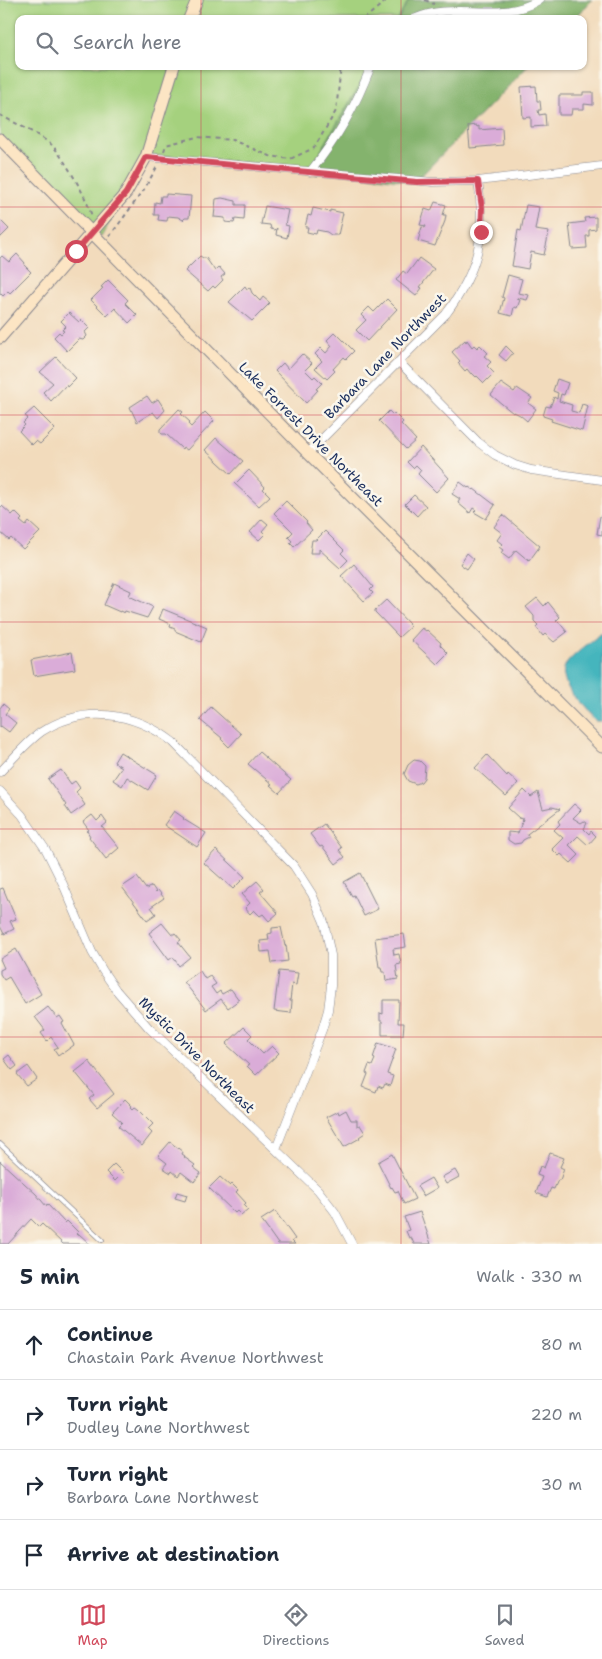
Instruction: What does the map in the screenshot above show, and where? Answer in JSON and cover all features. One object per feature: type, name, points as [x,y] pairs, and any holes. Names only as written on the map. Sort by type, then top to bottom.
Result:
[{"type":"street","points":[[190,15],[196,0]]},
{"type":"street","points":[[422,15],[444,8],[461,7],[505,11],[520,9],[539,0]]},
{"type":"street","points":[[0,338],[126,193],[146,157],[173,70]]},
{"type":"street","points":[[310,172],[330,147],[347,120],[359,96],[369,70]]},
{"type":"street","name":"Lake Forrest Drive Northeast","points":[[0,139],[308,453],[602,747]]},
{"type":"street","points":[[146,157],[417,182],[478,181],[602,166]]},
{"type":"street","name":"Barbara Lane Northwest","points":[[308,453],[446,314],[459,297],[469,278],[477,256],[481,232],[482,208],[478,181]]},
{"type":"street","points":[[399,362],[478,442],[494,455],[531,470],[602,480]]},
{"type":"street","points":[[0,772],[30,742],[56,724],[92,715],[111,715],[129,718],[152,727],[173,742],[294,866],[312,894],[324,922],[331,955],[331,986],[328,1010],[322,1030],[276,1149]]},
{"type":"street","name":"Mystic Drive Northeast","points":[[0,791],[22,816],[46,850],[64,884],[92,952],[102,971],[116,990],[149,1028],[318,1190],[335,1212],[352,1244]]},
{"type":"lane","points":[[0,1144],[102,1240]]},
{"type":"path","points":[[369,15],[387,0]]},
{"type":"path","points":[[0,116],[52,145],[89,204],[93,219]]},
{"type":"green space","points":[[0,0],[409,0],[400,15],[15,15],[15,70],[369,70],[311,168],[148,155],[101,237],[0,135]]},
{"type":"green space","points":[[409,0],[592,0],[578,15],[400,15]]},
{"type":"green space","points":[[369,70],[524,70],[415,182],[311,168]]},
{"type":"water","points":[[602,633],[602,721],[595,721],[569,690],[564,675],[564,668],[575,655]]},
{"type":"building","points":[[536,86],[537,101],[540,101],[541,110],[538,110],[539,115],[545,114],[546,126],[531,127],[531,117],[523,118],[521,87]]},
{"type":"building","points":[[583,92],[593,92],[593,105],[584,104],[584,109],[572,109],[571,115],[559,115],[559,95],[583,95]]},
{"type":"building","points":[[476,125],[477,127],[479,126],[479,130],[502,128],[503,145],[470,148],[468,126]]},
{"type":"building","points":[[166,194],[191,196],[189,218],[183,220],[178,217],[168,216],[167,221],[158,220],[159,215],[154,215],[155,202],[160,203],[161,196],[166,196]]},
{"type":"building","points":[[222,198],[236,201],[236,205],[245,205],[244,220],[235,219],[234,223],[225,222],[225,218],[214,217],[216,199]]},
{"type":"building","points":[[435,202],[446,205],[443,215],[446,215],[435,246],[418,241],[422,227],[425,228],[426,226],[420,225],[425,209],[431,211]]},
{"type":"building","points":[[526,205],[539,207],[535,230],[549,232],[544,255],[531,252],[528,269],[512,266],[518,230],[521,231]]},
{"type":"building","points":[[265,206],[288,210],[285,225],[289,226],[287,238],[276,235],[277,228],[275,230],[271,229],[270,225],[261,224]]},
{"type":"building","points":[[313,208],[343,213],[338,235],[331,235],[317,230],[316,234],[307,232],[308,227],[305,227],[308,215],[311,216]]},
{"type":"building","points":[[596,217],[596,229],[589,230],[589,236],[586,236],[587,248],[572,249],[569,224],[585,222],[584,218]]},
{"type":"building","points":[[0,220],[9,229],[0,238]]},
{"type":"building","points":[[17,254],[31,272],[10,293],[8,291],[3,296],[0,293],[0,258],[2,256],[9,262]]},
{"type":"building","points":[[200,256],[206,258],[215,271],[219,267],[225,274],[221,277],[223,280],[215,288],[213,286],[208,291],[185,271]]},
{"type":"building","points":[[419,258],[434,269],[420,287],[422,288],[416,296],[396,280],[403,271],[407,274]]},
{"type":"building","points":[[508,275],[522,279],[518,293],[529,295],[527,300],[517,299],[520,300],[517,308],[514,307],[512,316],[500,313]]},
{"type":"building","points":[[108,280],[128,300],[125,303],[137,315],[129,323],[115,308],[107,316],[91,300]]},
{"type":"building","points":[[245,286],[247,289],[250,288],[260,301],[263,297],[270,303],[252,321],[229,302]]},
{"type":"building","points":[[387,299],[397,309],[367,341],[356,330],[366,320],[361,315],[369,307],[374,312]]},
{"type":"building","points":[[69,313],[79,322],[81,320],[89,328],[85,332],[87,336],[83,340],[79,339],[67,351],[54,337],[59,332],[61,334],[64,331],[62,330],[66,326],[61,321]]},
{"type":"building","points":[[335,332],[354,351],[346,359],[344,357],[327,379],[315,368],[322,361],[315,354],[321,348],[326,353],[332,346],[327,340]]},
{"type":"building","points":[[465,340],[472,347],[474,345],[477,348],[480,345],[488,353],[484,356],[491,362],[487,366],[494,373],[484,383],[467,369],[465,371],[458,363],[460,361],[452,352]]},
{"type":"building","points":[[506,346],[513,353],[506,361],[499,355]]},
{"type":"building","points":[[302,354],[312,363],[305,370],[322,383],[306,403],[275,371],[283,363],[288,369]]},
{"type":"building","points":[[56,357],[76,378],[67,387],[66,385],[51,401],[43,392],[53,383],[40,372]]},
{"type":"building","points":[[557,379],[568,383],[564,395],[561,394],[559,401],[572,405],[571,411],[579,413],[582,404],[588,406],[582,431],[551,421],[552,419],[543,416],[546,406],[550,407],[554,397],[557,399],[558,393],[553,391]]},
{"type":"building","points":[[501,383],[514,392],[517,388],[532,398],[528,403],[536,409],[527,421],[520,415],[513,413],[491,395]]},
{"type":"building","points":[[147,396],[152,403],[158,399],[165,410],[158,418],[153,412],[137,422],[130,407]]},
{"type":"building","points":[[34,408],[55,429],[40,444],[36,441],[32,445],[19,431],[25,425],[23,423],[28,418],[25,416]]},
{"type":"building","points":[[179,409],[183,412],[181,414],[190,422],[188,424],[191,427],[205,412],[214,421],[187,450],[183,447],[182,449],[166,434],[160,432],[160,429]]},
{"type":"building","points":[[389,411],[393,415],[394,413],[403,422],[401,424],[416,440],[406,449],[379,421]]},
{"type":"building","points":[[216,438],[243,461],[231,474],[205,450]]},
{"type":"building","points":[[421,447],[449,478],[436,492],[418,474],[421,470],[416,465],[413,468],[407,462]]},
{"type":"building","points":[[249,470],[265,487],[263,489],[270,496],[259,506],[235,484]]},
{"type":"building","points":[[460,482],[468,488],[474,489],[495,505],[486,519],[474,512],[476,510],[473,508],[470,513],[458,503],[460,499],[452,494]]},
{"type":"building","points":[[414,495],[426,506],[417,516],[405,504]]},
{"type":"building","points":[[286,501],[307,522],[312,530],[294,547],[288,537],[293,532],[274,513]]},
{"type":"building","points":[[2,506],[12,515],[15,512],[22,519],[20,521],[26,526],[29,522],[40,532],[23,549],[11,538],[9,540],[0,532],[0,508]]},
{"type":"building","points":[[503,515],[540,546],[529,561],[516,550],[509,559],[501,553],[503,550],[499,547],[502,544],[497,540],[502,533],[494,527]]},
{"type":"building","points":[[600,516],[602,516],[602,535],[597,534]]},
{"type":"building","points":[[262,519],[268,524],[262,531],[265,534],[259,540],[250,532]]},
{"type":"building","points":[[325,531],[344,550],[341,553],[348,560],[340,568],[319,549],[319,553],[310,553],[312,540],[316,540]]},
{"type":"building","points":[[467,553],[474,559],[467,569],[460,564]]},
{"type":"building","points":[[354,564],[373,587],[370,590],[373,593],[364,601],[341,576]]},
{"type":"building","points":[[114,583],[131,591],[129,596],[153,607],[147,618],[125,611],[124,613],[120,612],[104,605]]},
{"type":"building","points":[[537,598],[544,606],[548,602],[560,617],[556,621],[567,632],[554,642],[545,634],[543,636],[536,627],[538,625],[534,621],[534,616],[526,607]]},
{"type":"building","points":[[386,600],[411,626],[399,637],[375,612]]},
{"type":"building","points":[[163,609],[207,627],[201,642],[175,631],[175,629],[170,627],[171,624],[159,619]]},
{"type":"building","points":[[422,628],[427,630],[441,643],[440,645],[448,653],[437,664],[411,640]]},
{"type":"building","points":[[72,652],[75,669],[34,676],[31,660]]},
{"type":"building","points":[[3,704],[9,709],[5,714],[16,723],[9,732],[0,727],[0,708]]},
{"type":"building","points":[[211,707],[241,734],[229,747],[222,738],[200,720]]},
{"type":"building","points":[[120,752],[157,775],[148,790],[127,777],[122,786],[113,780],[122,767],[114,762]]},
{"type":"building","points":[[259,752],[291,780],[279,793],[270,785],[272,784],[248,764]]},
{"type":"building","points":[[487,755],[507,776],[508,774],[518,783],[506,796],[475,768]]},
{"type":"building","points":[[414,760],[420,761],[425,766],[424,778],[416,784],[408,781],[404,774],[408,765]]},
{"type":"building","points":[[61,770],[71,784],[75,781],[80,788],[76,792],[85,805],[71,815],[48,779]]},
{"type":"building","points":[[524,790],[531,797],[538,792],[543,809],[552,807],[560,809],[527,834],[529,837],[521,843],[514,844],[508,840],[508,832],[518,833],[523,819],[519,818],[508,808]]},
{"type":"building","points":[[574,804],[581,810],[573,818],[581,823],[584,821],[587,823],[584,829],[589,834],[591,831],[596,836],[588,845],[578,836],[569,845],[579,855],[571,863],[552,849],[563,838],[554,830],[560,824],[558,821]]},
{"type":"building","points":[[174,811],[206,833],[197,847],[164,825]]},
{"type":"building","points":[[92,815],[97,821],[102,816],[107,823],[102,827],[119,848],[106,859],[89,837],[87,831],[89,830],[83,822]]},
{"type":"building","points":[[324,824],[342,848],[339,850],[345,857],[336,864],[310,834]]},
{"type":"building","points":[[216,850],[245,877],[233,889],[204,863]]},
{"type":"building","points":[[360,873],[378,909],[364,916],[354,895],[352,896],[344,882]]},
{"type":"building","points":[[137,877],[146,889],[152,886],[164,898],[151,907],[156,914],[147,920],[122,887]]},
{"type":"building","points":[[257,881],[264,889],[260,892],[278,913],[269,921],[263,914],[260,916],[254,910],[250,914],[245,908],[250,903],[242,894]]},
{"type":"building","points":[[3,888],[16,919],[10,921],[14,929],[4,934],[0,926],[0,889]]},
{"type":"building","points":[[162,923],[172,935],[175,933],[181,940],[178,942],[190,957],[179,966],[173,957],[169,960],[149,933]]},
{"type":"building","points":[[281,927],[288,961],[272,963],[270,951],[261,952],[260,941],[269,940],[268,934],[272,933],[272,928]]},
{"type":"building","points":[[404,934],[406,947],[393,949],[394,955],[399,954],[401,964],[396,965],[398,979],[386,981],[385,972],[382,972],[381,967],[379,967],[375,938]]},
{"type":"building","points":[[16,949],[41,994],[25,1004],[9,977],[4,980],[0,974],[0,970],[4,968],[0,959]]},
{"type":"building","points":[[200,971],[205,979],[210,976],[216,984],[211,987],[216,994],[220,991],[222,994],[231,989],[239,1000],[228,1008],[221,999],[206,1010],[184,982]]},
{"type":"building","points":[[279,971],[298,973],[296,985],[292,984],[291,1013],[274,1011]]},
{"type":"building","points":[[383,1000],[399,1000],[398,1023],[404,1023],[403,1035],[382,1035],[380,1013],[383,1014]]},
{"type":"building","points":[[48,1007],[57,1018],[60,1016],[74,1045],[58,1055],[54,1049],[58,1047],[51,1037],[47,1041],[41,1033],[45,1030],[35,1017]]},
{"type":"building","points":[[244,1027],[252,1035],[248,1039],[263,1054],[272,1046],[279,1053],[256,1075],[247,1066],[249,1065],[226,1044]]},
{"type":"building","points":[[378,1043],[396,1049],[387,1074],[393,1076],[390,1086],[385,1084],[383,1088],[378,1086],[376,1092],[363,1087],[369,1065],[372,1066],[375,1059],[373,1058]]},
{"type":"building","points":[[9,1055],[17,1066],[12,1070],[4,1059]]},
{"type":"building","points":[[89,1061],[114,1094],[97,1108],[89,1099],[94,1095],[75,1072]]},
{"type":"building","points":[[28,1066],[37,1079],[27,1086],[17,1074]]},
{"type":"building","points":[[125,1099],[133,1109],[135,1107],[138,1109],[153,1124],[148,1129],[152,1133],[142,1146],[118,1126],[122,1122],[112,1113]]},
{"type":"building","points":[[346,1110],[351,1120],[357,1120],[357,1126],[360,1125],[365,1133],[344,1147],[326,1117],[338,1111],[339,1114]]},
{"type":"building","points":[[170,1142],[183,1152],[184,1157],[195,1165],[193,1167],[201,1173],[194,1182],[181,1172],[178,1176],[172,1171],[171,1173],[163,1168],[167,1163],[158,1156]]},
{"type":"building","points":[[550,1153],[564,1158],[560,1167],[564,1169],[560,1180],[558,1180],[554,1189],[551,1188],[547,1197],[536,1193],[542,1177],[537,1175],[540,1166],[544,1168]]},
{"type":"building","points":[[392,1154],[415,1199],[404,1204],[398,1191],[395,1192],[391,1188],[378,1162]]},
{"type":"building","points":[[0,1161],[36,1194],[46,1206],[47,1204],[65,1223],[67,1221],[78,1232],[76,1234],[78,1236],[79,1234],[90,1244],[63,1244],[42,1224],[39,1227],[31,1219],[8,1244],[0,1244]]},
{"type":"building","points":[[114,1164],[123,1173],[115,1181],[106,1172]]},
{"type":"building","points":[[455,1170],[459,1177],[446,1184],[442,1177]]},
{"type":"building","points":[[220,1177],[238,1190],[236,1192],[246,1203],[244,1205],[248,1209],[241,1215],[237,1211],[235,1213],[209,1188]]},
{"type":"building","points":[[431,1178],[437,1188],[423,1196],[417,1186]]},
{"type":"building","points":[[177,1192],[187,1195],[185,1201],[175,1198]]},
{"type":"building","points":[[275,1211],[295,1239],[292,1241],[295,1244],[278,1244],[261,1220]]},
{"type":"building","points":[[420,1212],[431,1244],[414,1244],[406,1231],[409,1230],[404,1217]]},
{"type":"route","points":[[76,251],[126,193],[146,157],[417,182],[478,181],[482,208],[481,232]]}]
